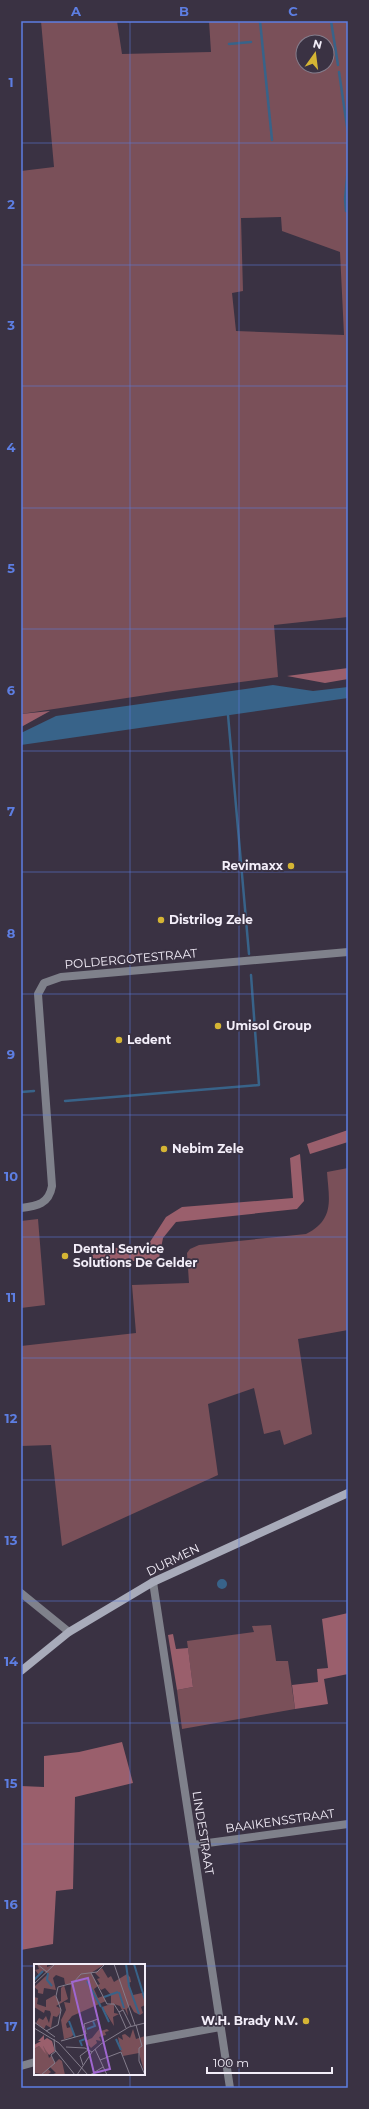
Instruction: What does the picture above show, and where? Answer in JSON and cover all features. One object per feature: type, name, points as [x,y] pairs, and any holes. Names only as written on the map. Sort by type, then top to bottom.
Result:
[{"type":"street","name":"POLDERGOTESTRAAT","points":[[21,1208],[33,1207],[44,1202],[51,1193],[52,1186],[38,994],[44,983],[61,977],[348,952]]},
{"type":"street","name":"DURMEN","points":[[21,1671],[69,1632],[153,1582],[348,1493]]},
{"type":"street","name":"LINDESTRAAT","points":[[153,1582],[230,2088]]},
{"type":"street","points":[[21,1593],[69,1632]]},
{"type":"street","name":"BAAIKENSSTRAAT","points":[[192,1845],[348,1824]]},
{"type":"street","points":[[145,2041],[220,2027]]},
{"type":"street","points":[[21,2066],[34,2062]]},
{"type":"shaded area","points":[[41,21],[117,21],[122,54],[211,52],[209,21],[348,21],[348,617],[274,625],[278,677],[21,714],[21,171],[54,167]],"holes":[[[281,217],[282,231],[340,252],[344,335],[236,331],[232,293],[243,291],[241,218]]]},
{"type":"shaded area","points":[[348,668],[348,679],[325,683],[287,676]]},
{"type":"shaded area","points":[[50,711],[23,726],[21,727],[21,714]]},
{"type":"shaded area","points":[[348,1130],[348,1142],[310,1154],[307,1144]]},
{"type":"shaded area","points":[[300,1154],[304,1201],[297,1209],[176,1222],[163,1238],[159,1258],[150,1261],[92,1261],[93,1250],[148,1245],[166,1217],[182,1207],[293,1198],[290,1158]]},
{"type":"shaded area","points":[[348,1168],[348,1330],[298,1339],[312,1434],[284,1445],[280,1430],[264,1434],[254,1388],[208,1404],[218,1475],[62,1546],[51,1445],[21,1446],[21,1346],[136,1333],[132,1285],[189,1283],[187,1253],[190,1249],[199,1245],[306,1234],[322,1222],[326,1215],[329,1200],[327,1172]]},
{"type":"shaded area","points":[[38,1219],[45,1305],[21,1308],[21,1221]]},
{"type":"shaded area","points":[[348,1613],[348,1674],[324,1679],[328,1704],[295,1709],[292,1685],[318,1682],[317,1669],[328,1668],[322,1619]]},
{"type":"shaded area","points":[[271,1625],[276,1661],[288,1661],[295,1709],[182,1729],[177,1690],[193,1687],[187,1641],[254,1632],[252,1626]]},
{"type":"shaded area","points":[[173,1634],[176,1649],[188,1648],[193,1687],[177,1690],[168,1635]]},
{"type":"shaded area","points":[[122,1742],[133,1783],[75,1797],[73,1889],[56,1891],[53,1944],[21,1950],[21,1786],[44,1787],[44,1756],[79,1752]]},
{"type":"water","points":[[273,685],[313,691],[348,687],[348,698],[21,745],[21,733],[56,716]]},
{"type":"water","points":[[222,1579],[227,1584],[222,1589],[217,1584]]},
{"type":"waterway","points":[[260,21],[272,140]]},
{"type":"waterway","points":[[331,21],[338,65]]},
{"type":"waterway","points":[[229,44],[251,42]]},
{"type":"waterway","points":[[339,72],[348,133]]},
{"type":"waterway","points":[[348,168],[345,199],[346,211],[348,212]]},
{"type":"waterway","points":[[228,715],[249,954]]},
{"type":"waterway","points":[[65,1101],[259,1085],[251,975]]},
{"type":"waterway","points":[[21,1092],[34,1091]]},
{"type":"place","name":"Revimaxx","points":[[291,866]]},
{"type":"place","name":"Distrilog Zele","points":[[161,920]]},
{"type":"place","name":"Umisol Group","points":[[218,1026]]},
{"type":"place","name":"Ledent","points":[[119,1040]]},
{"type":"place","name":"Nebim Zele","points":[[164,1149]]},
{"type":"place","name":"Dental Service Solutions De Gelder","points":[[65,1256]]},
{"type":"place","name":"W.H. Brady N.V.","points":[[306,2021]]}]
